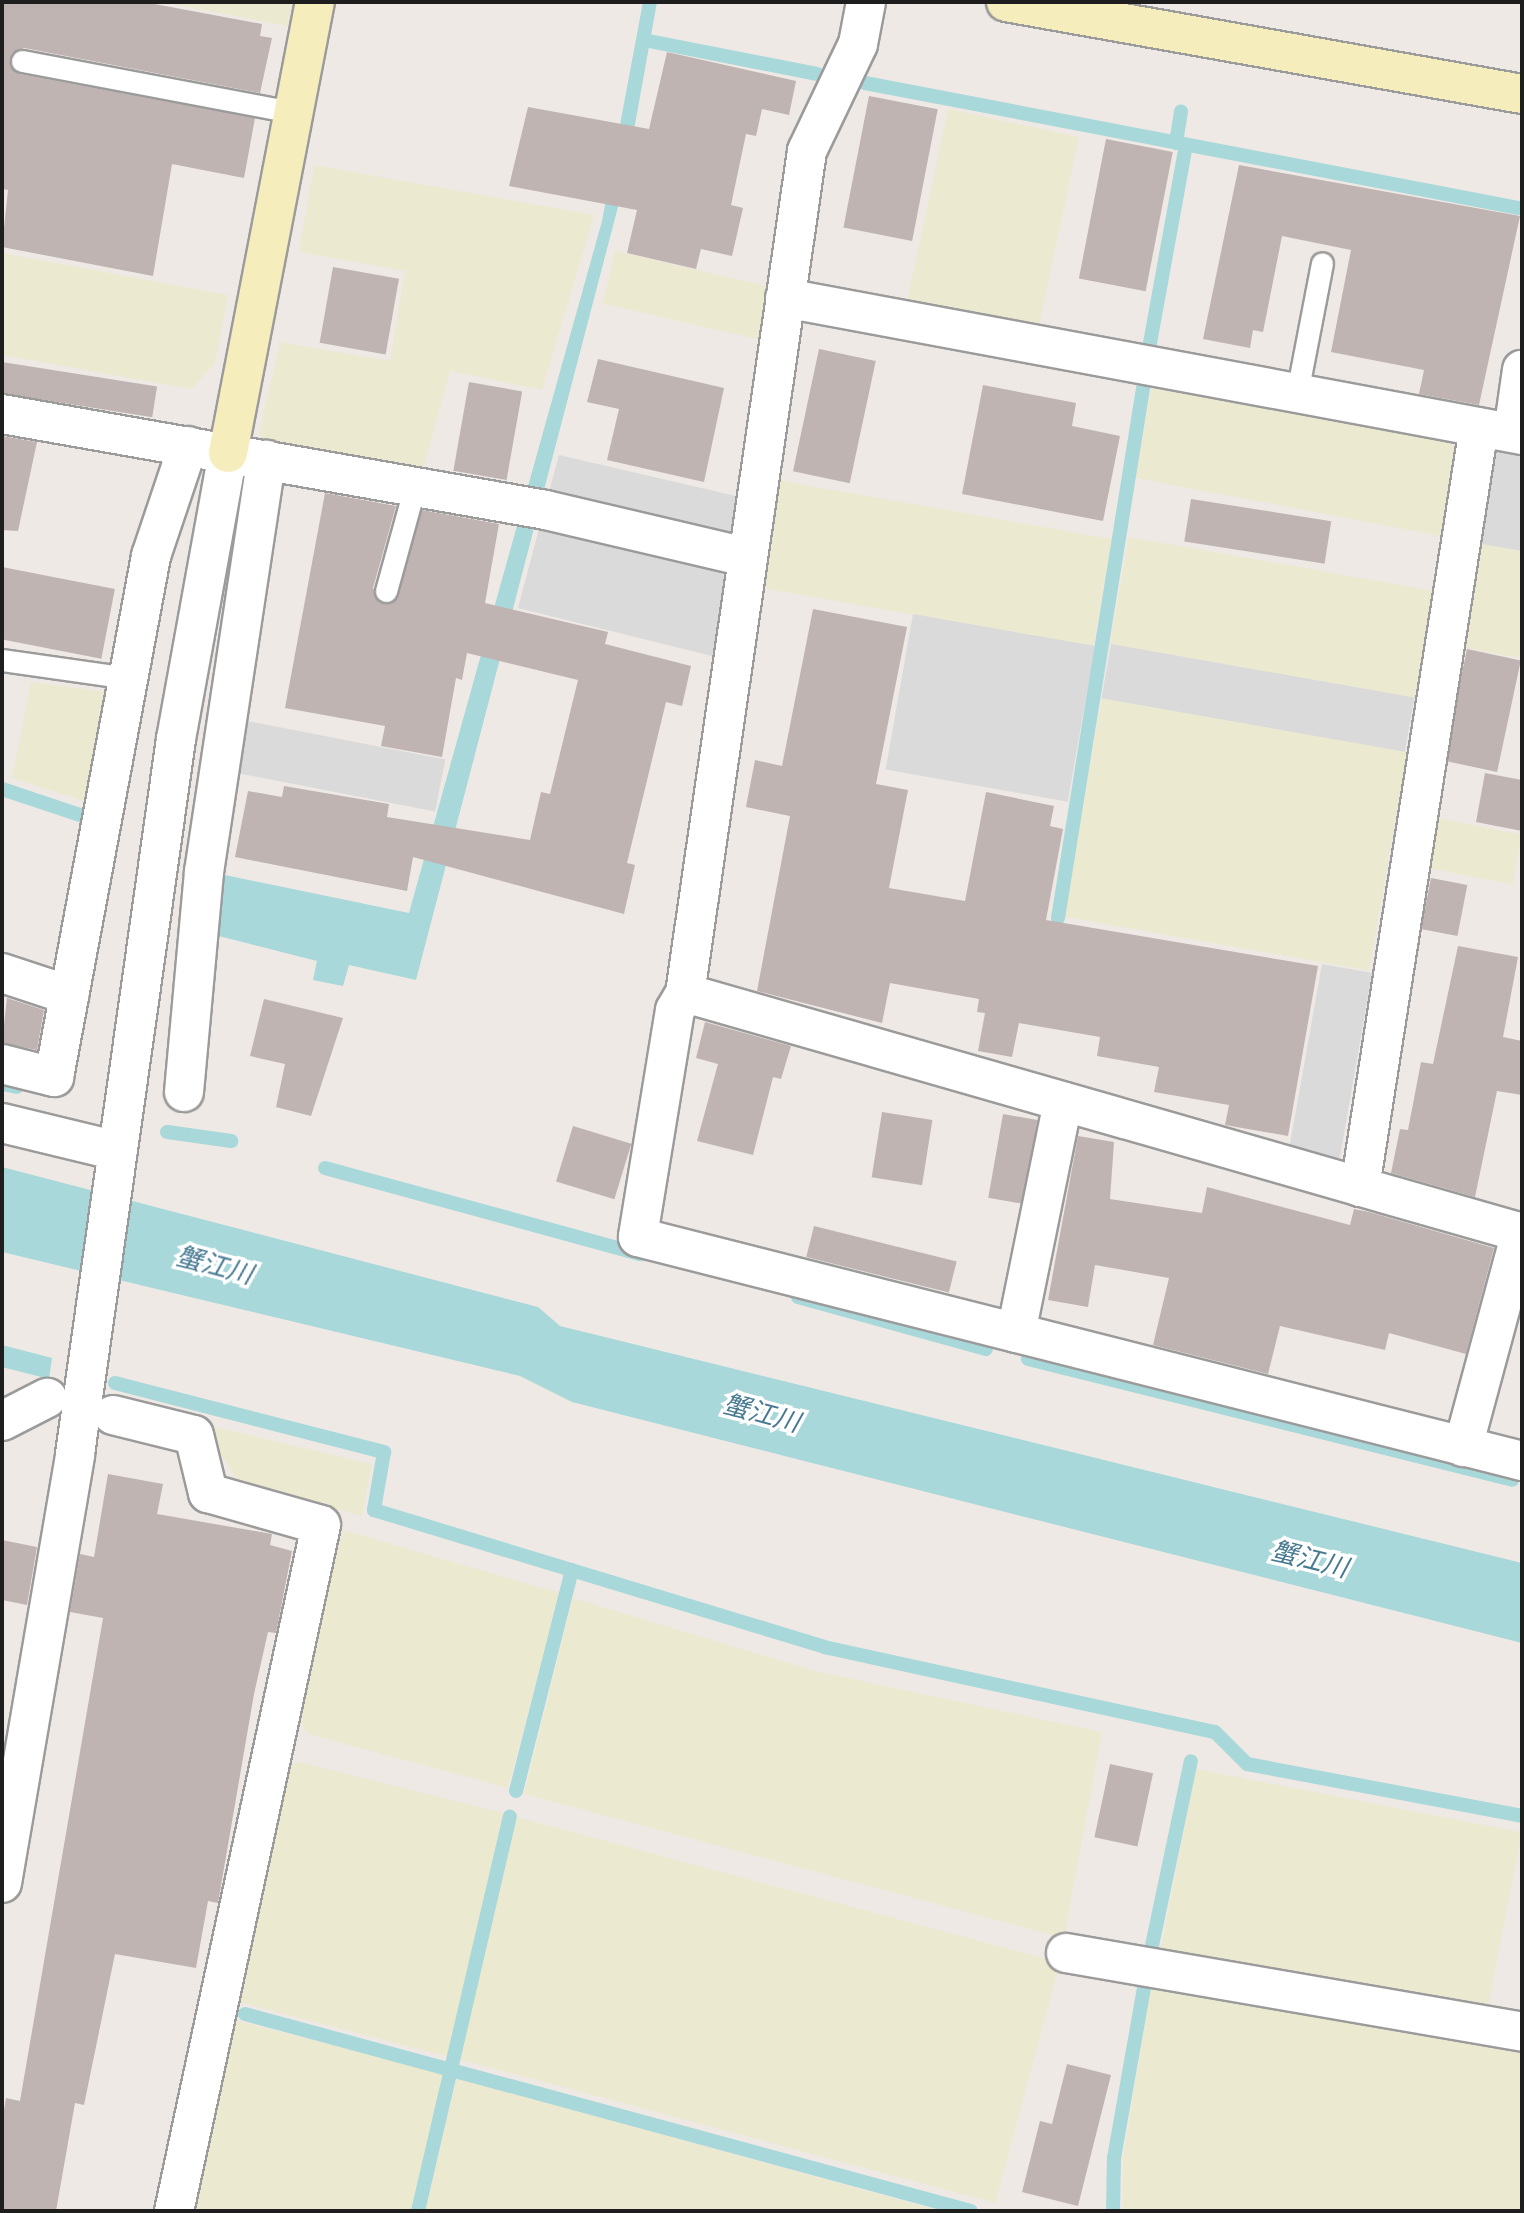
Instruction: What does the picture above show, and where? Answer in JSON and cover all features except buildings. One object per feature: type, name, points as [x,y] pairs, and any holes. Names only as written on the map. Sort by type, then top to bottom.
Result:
[{"type":"street","points":[[2,1883],[96,1306],[176,739],[292,112],[315,2]]},
{"type":"street","points":[[866,2],[858,44],[807,151],[685,993],[675,1010],[638,1237],[1522,1461]]},
{"type":"street","points":[[1006,2],[1522,94]]},
{"type":"street","points":[[785,298],[1505,432]]},
{"type":"street","points":[[1360,1186],[1505,432],[1522,370]]},
{"type":"street","points":[[2,414],[546,510],[747,557]]},
{"type":"street","points":[[2,1065],[54,1077],[151,556],[188,446]]},
{"type":"street","points":[[184,1092],[204,872],[266,460]]},
{"type":"street","points":[[2,973],[69,995]]},
{"type":"street","points":[[685,993],[1522,1233],[1463,1447]]},
{"type":"street","points":[[1016,1333],[1063,1102]]},
{"type":"street","points":[[2,1123],[117,1158]]},
{"type":"street","points":[[2,1421],[47,1398]]},
{"type":"street","points":[[113,1415],[194,1436],[208,1493],[321,1525],[174,2211]]},
{"type":"street","points":[[1066,1953],[1522,2032]]},
{"type":"lane","points":[[22,61],[292,112]]},
{"type":"lane","points":[[1297,393],[1322,263]]},
{"type":"lane","points":[[386,591],[415,486]]},
{"type":"lane","points":[[2,660],[128,678]]},
{"type":"shaded area","points":[[160,2],[292,2],[288,26]]},
{"type":"shaded area","points":[[948,109],[1079,137],[1037,334],[906,307]]},
{"type":"shaded area","points":[[314,165],[594,215],[542,390],[450,371],[422,474],[265,446],[259,434],[280,342],[390,361],[405,271],[299,252]]},
{"type":"shaded area","points":[[615,251],[771,287],[759,340],[603,304]]},
{"type":"shaded area","points":[[2,253],[228,295],[215,364],[191,389],[2,355]]},
{"type":"shaded area","points":[[1152,385],[1448,440],[1461,458],[1446,537],[1135,478]]},
{"type":"shaded area","points":[[1497,452],[1522,456],[1522,551],[1476,543],[1488,460]]},
{"type":"shaded area","points":[[559,455],[740,497],[735,530],[721,541],[549,492]]},
{"type":"shaded area","points":[[777,480],[1112,539],[1093,646],[758,587]]},
{"type":"shaded area","points":[[540,525],[719,568],[728,584],[716,657],[518,608]]},
{"type":"shaded area","points":[[1129,537],[1433,591],[1414,698],[1110,644]]},
{"type":"shaded area","points":[[1476,543],[1522,551],[1522,658],[1459,647]]},
{"type":"shaded area","points":[[913,614],[1095,646],[1068,802],[886,770]]},
{"type":"shaded area","points":[[1111,644],[1414,697],[1405,752],[1101,698]]},
{"type":"shaded area","points":[[31,682],[113,693],[92,804],[12,778]]},
{"type":"shaded area","points":[[1102,698],[1407,752],[1369,970],[1063,917]]},
{"type":"shaded area","points":[[247,721],[445,760],[435,812],[237,773]]},
{"type":"shaded area","points":[[1432,817],[1522,834],[1513,885],[1422,867]]},
{"type":"shaded area","points":[[1322,964],[1372,973],[1340,1157],[1326,1168],[1288,1155]]},
{"type":"shaded area","points":[[202,1424],[372,1464],[362,1516],[240,1484]]},
{"type":"shaded area","points":[[343,1530],[560,1593],[508,1788],[308,1734],[296,1716]]},
{"type":"shaded area","points":[[573,1598],[819,1672],[1102,1732],[1064,1938],[524,1794]]},
{"type":"shaded area","points":[[299,1762],[503,1813],[449,2057],[235,2001],[283,1768]]},
{"type":"shaded area","points":[[1196,1769],[1522,1832],[1486,2016],[1160,1953]]},
{"type":"shaded area","points":[[517,1817],[1060,1962],[995,2203],[453,2058]]},
{"type":"shaded area","points":[[1152,1981],[1522,2045],[1522,2211],[1123,2211],[1123,2158]]},
{"type":"shaded area","points":[[231,2019],[444,2074],[411,2211],[184,2211]]},
{"type":"shaded area","points":[[457,2078],[940,2211],[425,2211]]},
{"type":"water","points":[[643,2],[657,2],[625,180],[416,980],[349,965],[343,986],[313,980],[317,961],[215,935],[225,875],[409,913],[602,221]]},
{"type":"water","name":"蟹江川","points":[[2,1167],[538,1307],[560,1326],[1522,1563],[1522,1643],[572,1402],[520,1376],[2,1252]]},
{"type":"water","points":[[2,1345],[52,1358],[49,1379],[2,1367]]},
{"type":"waterway","points":[[2,40],[12,2]]},
{"type":"waterway","points":[[644,40],[818,74]]},
{"type":"waterway","points":[[865,83],[1519,208]]},
{"type":"waterway","points":[[1176,143],[1181,111]]},
{"type":"waterway","points":[[1150,343],[1186,145]]},
{"type":"waterway","points":[[1058,918],[1144,382]]},
{"type":"waterway","points":[[2,789],[89,818]]},
{"type":"waterway","points":[[2,1084],[17,1087]]},
{"type":"waterway","points":[[167,1132],[231,1141]]},
{"type":"waterway","points":[[325,1168],[640,1254]]},
{"type":"waterway","points":[[798,1297],[986,1349]]},
{"type":"waterway","points":[[1028,1359],[1512,1480]]},
{"type":"waterway","points":[[115,1383],[384,1452],[374,1510],[824,1647],[1215,1732],[1247,1764],[1522,1816]]},
{"type":"waterway","points":[[516,1791],[572,1570]]},
{"type":"waterway","points":[[1150,1955],[1191,1761]]},
{"type":"waterway","points":[[418,2211],[510,1817]]},
{"type":"waterway","points":[[1113,2211],[1114,2158],[1145,1983]]},
{"type":"waterway","points":[[245,2014],[971,2211]]}]
